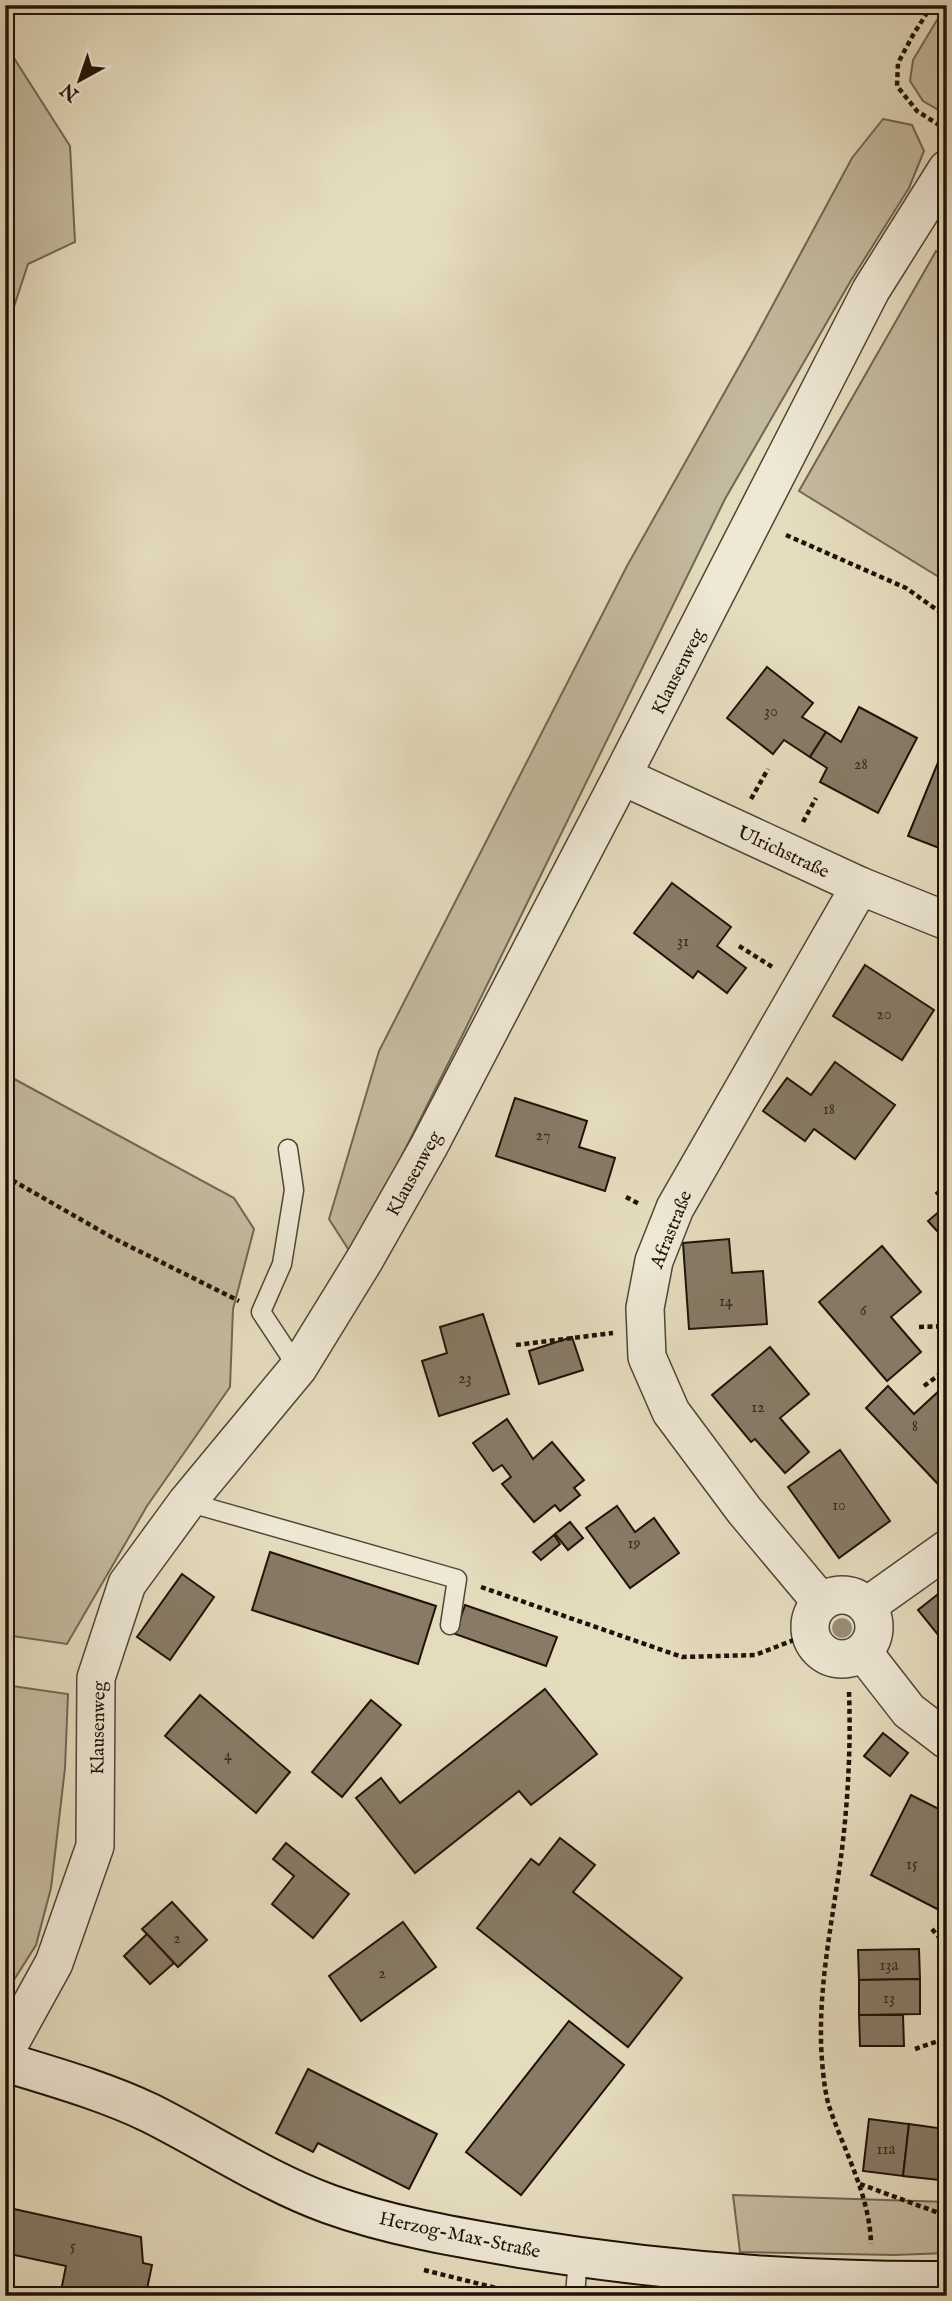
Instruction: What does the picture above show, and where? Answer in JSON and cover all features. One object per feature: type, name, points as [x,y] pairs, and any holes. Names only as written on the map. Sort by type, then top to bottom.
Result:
[{"type":"main road","name":"Herzog-Max-Straße","points":[[5,2062],[80,2085],[148,2113],[255,2171],[329,2204],[402,2225],[578,2257],[872,2289],[947,2281]]},
{"type":"street","name":"Klausenweg","points":[[5,2052],[54,1963],[95,1846],[96,1678],[127,1584],[187,1502],[298,1368],[365,1259],[429,1146],[871,290],[947,169]]},
{"type":"street","name":"Ulrichstraße","points":[[622,776],[860,886],[947,921]]},
{"type":"street","name":"Afrastraße","points":[[860,886],[675,1208],[654,1261],[645,1308],[647,1357],[671,1412],[744,1510],[815,1618],[818,1648],[832,1658],[856,1656],[909,1711],[947,1740]]},
{"type":"street","points":[[867,1606],[947,1549]]},
{"type":"street","points":[[815,1618],[836,1595],[853,1597],[867,1606],[874,1621],[873,1638],[856,1656]]},
{"type":"lane","points":[[288,1149],[294,1190],[282,1264],[261,1312],[298,1368]]},
{"type":"lane","points":[[187,1502],[457,1579],[450,1625]]},
{"type":"lane","points":[[575,2296],[578,2257]]},
{"type":"path","points":[[932,5],[898,63],[897,86],[917,111],[947,130]]},
{"type":"path","points":[[752,525],[796,538],[906,588],[947,617]]},
{"type":"path","points":[[5,1176],[113,1238],[261,1312]]},
{"type":"path","points":[[919,1327],[947,1326]]},
{"type":"path","points":[[516,1345],[604,1333],[646,1335]]},
{"type":"path","points":[[924,1387],[947,1369]]},
{"type":"path","points":[[457,1579],[682,1657],[755,1655],[815,1618]]},
{"type":"path","points":[[856,1656],[841,1854],[824,1968],[820,2040],[828,2103],[859,2184],[871,2230],[872,2289]]},
{"type":"path","points":[[932,1928],[947,1947]]},
{"type":"path","points":[[915,2049],[947,2038]]},
{"type":"path","points":[[859,2184],[947,2216]]},
{"type":"shaded area","points":[[946,5],[947,112],[942,112],[923,101],[910,81],[913,60]]},
{"type":"shaded area","points":[[5,44],[70,146],[75,242],[28,264],[5,334]]},
{"type":"shaded area","points":[[883,119],[912,125],[924,151],[909,188],[850,282],[725,499],[352,1255],[329,1219],[379,1051],[627,566],[852,158]]},
{"type":"shaded area","points":[[936,251],[947,259],[947,582],[799,491]]},
{"type":"shaded area","points":[[5,1074],[234,1198],[254,1229],[233,1309],[230,1387],[147,1506],[67,1644],[5,1635]]},
{"type":"shaded area","points":[[5,1685],[68,1694],[65,1768],[51,1888],[36,1945],[5,1994]]},
{"type":"shaded area","points":[[733,2195],[947,2202],[947,2253],[894,2255],[740,2252]]},
{"type":"building","points":[[767,667],[813,703],[802,717],[826,732],[810,757],[784,740],[773,754],[727,718]]},
{"type":"building","points":[[859,707],[917,738],[878,813],[820,782],[827,768],[810,757],[826,732],[841,742]]},
{"type":"building","points":[[939,760],[947,764],[947,851],[908,836]]},
{"type":"building","points":[[672,883],[731,927],[717,946],[746,968],[727,993],[698,971],[693,978],[634,933]]},
{"type":"building","points":[[865,965],[934,1010],[902,1060],[833,1016]]},
{"type":"building","points":[[947,1047],[947,1066],[938,1060]]},
{"type":"building","points":[[835,1062],[895,1105],[855,1159],[814,1129],[805,1141],[763,1111],[787,1078],[811,1095]]},
{"type":"building","points":[[515,1098],[587,1121],[579,1147],[615,1158],[605,1191],[496,1156]]},
{"type":"building","points":[[947,1183],[947,1205],[936,1193]]},
{"type":"building","points":[[947,1205],[947,1242],[928,1221]]},
{"type":"building","points":[[729,1239],[732,1273],[763,1271],[767,1324],[689,1329],[683,1243]]},
{"type":"building","points":[[882,1246],[921,1292],[891,1317],[921,1352],[887,1381],[819,1302]]},
{"type":"building","points":[[483,1314],[509,1394],[439,1416],[422,1361],[447,1353],[440,1327]]},
{"type":"building","points":[[572,1337],[583,1370],[539,1384],[529,1351]]},
{"type":"building","points":[[770,1347],[809,1394],[780,1418],[809,1452],[785,1473],[755,1439],[751,1442],[712,1395]]},
{"type":"building","points":[[888,1386],[914,1414],[940,1390],[947,1397],[947,1474],[937,1483],[866,1408]]},
{"type":"building","points":[[507,1419],[533,1459],[552,1442],[584,1480],[574,1488],[580,1495],[560,1511],[555,1505],[534,1522],[502,1484],[511,1477],[502,1465],[493,1471],[473,1443]]},
{"type":"building","points":[[840,1450],[890,1521],[839,1558],[788,1487]]},
{"type":"building","points":[[617,1506],[635,1532],[654,1518],[679,1553],[630,1588],[586,1528]]},
{"type":"building","points":[[570,1522],[583,1538],[568,1550],[555,1534]]},
{"type":"building","points":[[554,1535],[560,1544],[541,1560],[533,1552]]},
{"type":"building","points":[[270,1552],[436,1606],[418,1664],[252,1610]]},
{"type":"building","points":[[182,1574],[214,1597],[170,1660],[137,1637]]},
{"type":"building","points":[[947,1587],[947,1646],[918,1610]]},
{"type":"building","points":[[465,1605],[557,1637],[546,1666],[455,1634]]},
{"type":"building","points":[[545,1689],[597,1754],[531,1805],[519,1791],[415,1873],[356,1798],[381,1778],[400,1803]]},
{"type":"building","points":[[200,1695],[290,1772],[256,1813],[165,1736]]},
{"type":"building","points":[[371,1700],[401,1725],[342,1797],[312,1772]]},
{"type":"building","points":[[883,1733],[908,1753],[890,1776],[864,1756]]},
{"type":"building","points":[[911,1795],[947,1813],[947,1914],[871,1875]]},
{"type":"building","points":[[560,1838],[595,1865],[573,1892],[682,1978],[628,2047],[477,1928],[531,1859],[539,1865]]},
{"type":"building","points":[[286,1843],[349,1894],[313,1938],[272,1904],[294,1876],[273,1859]]},
{"type":"building","points":[[172,1902],[207,1940],[178,1967],[142,1929]]},
{"type":"building","points":[[403,1922],[436,1967],[361,2021],[329,1976]]},
{"type":"building","points":[[147,1934],[174,1963],[150,1984],[124,1956]]},
{"type":"building","points":[[919,1949],[920,1979],[859,1980],[858,1950]]},
{"type":"building","points":[[920,1979],[920,2014],[859,2015],[859,1980]]},
{"type":"building","points":[[859,2015],[903,2015],[904,2046],[860,2046]]},
{"type":"building","points":[[569,2021],[624,2065],[521,2195],[466,2152]]},
{"type":"building","points":[[308,2069],[437,2134],[409,2189],[318,2143],[313,2152],[276,2133]]},
{"type":"building","points":[[869,2119],[909,2124],[903,2176],[863,2171]]},
{"type":"building","points":[[909,2124],[945,2129],[939,2180],[903,2176]]},
{"type":"building","points":[[5,2207],[141,2237],[143,2263],[152,2265],[147,2289],[142,2296],[60,2296],[66,2266],[5,2253]]}]
